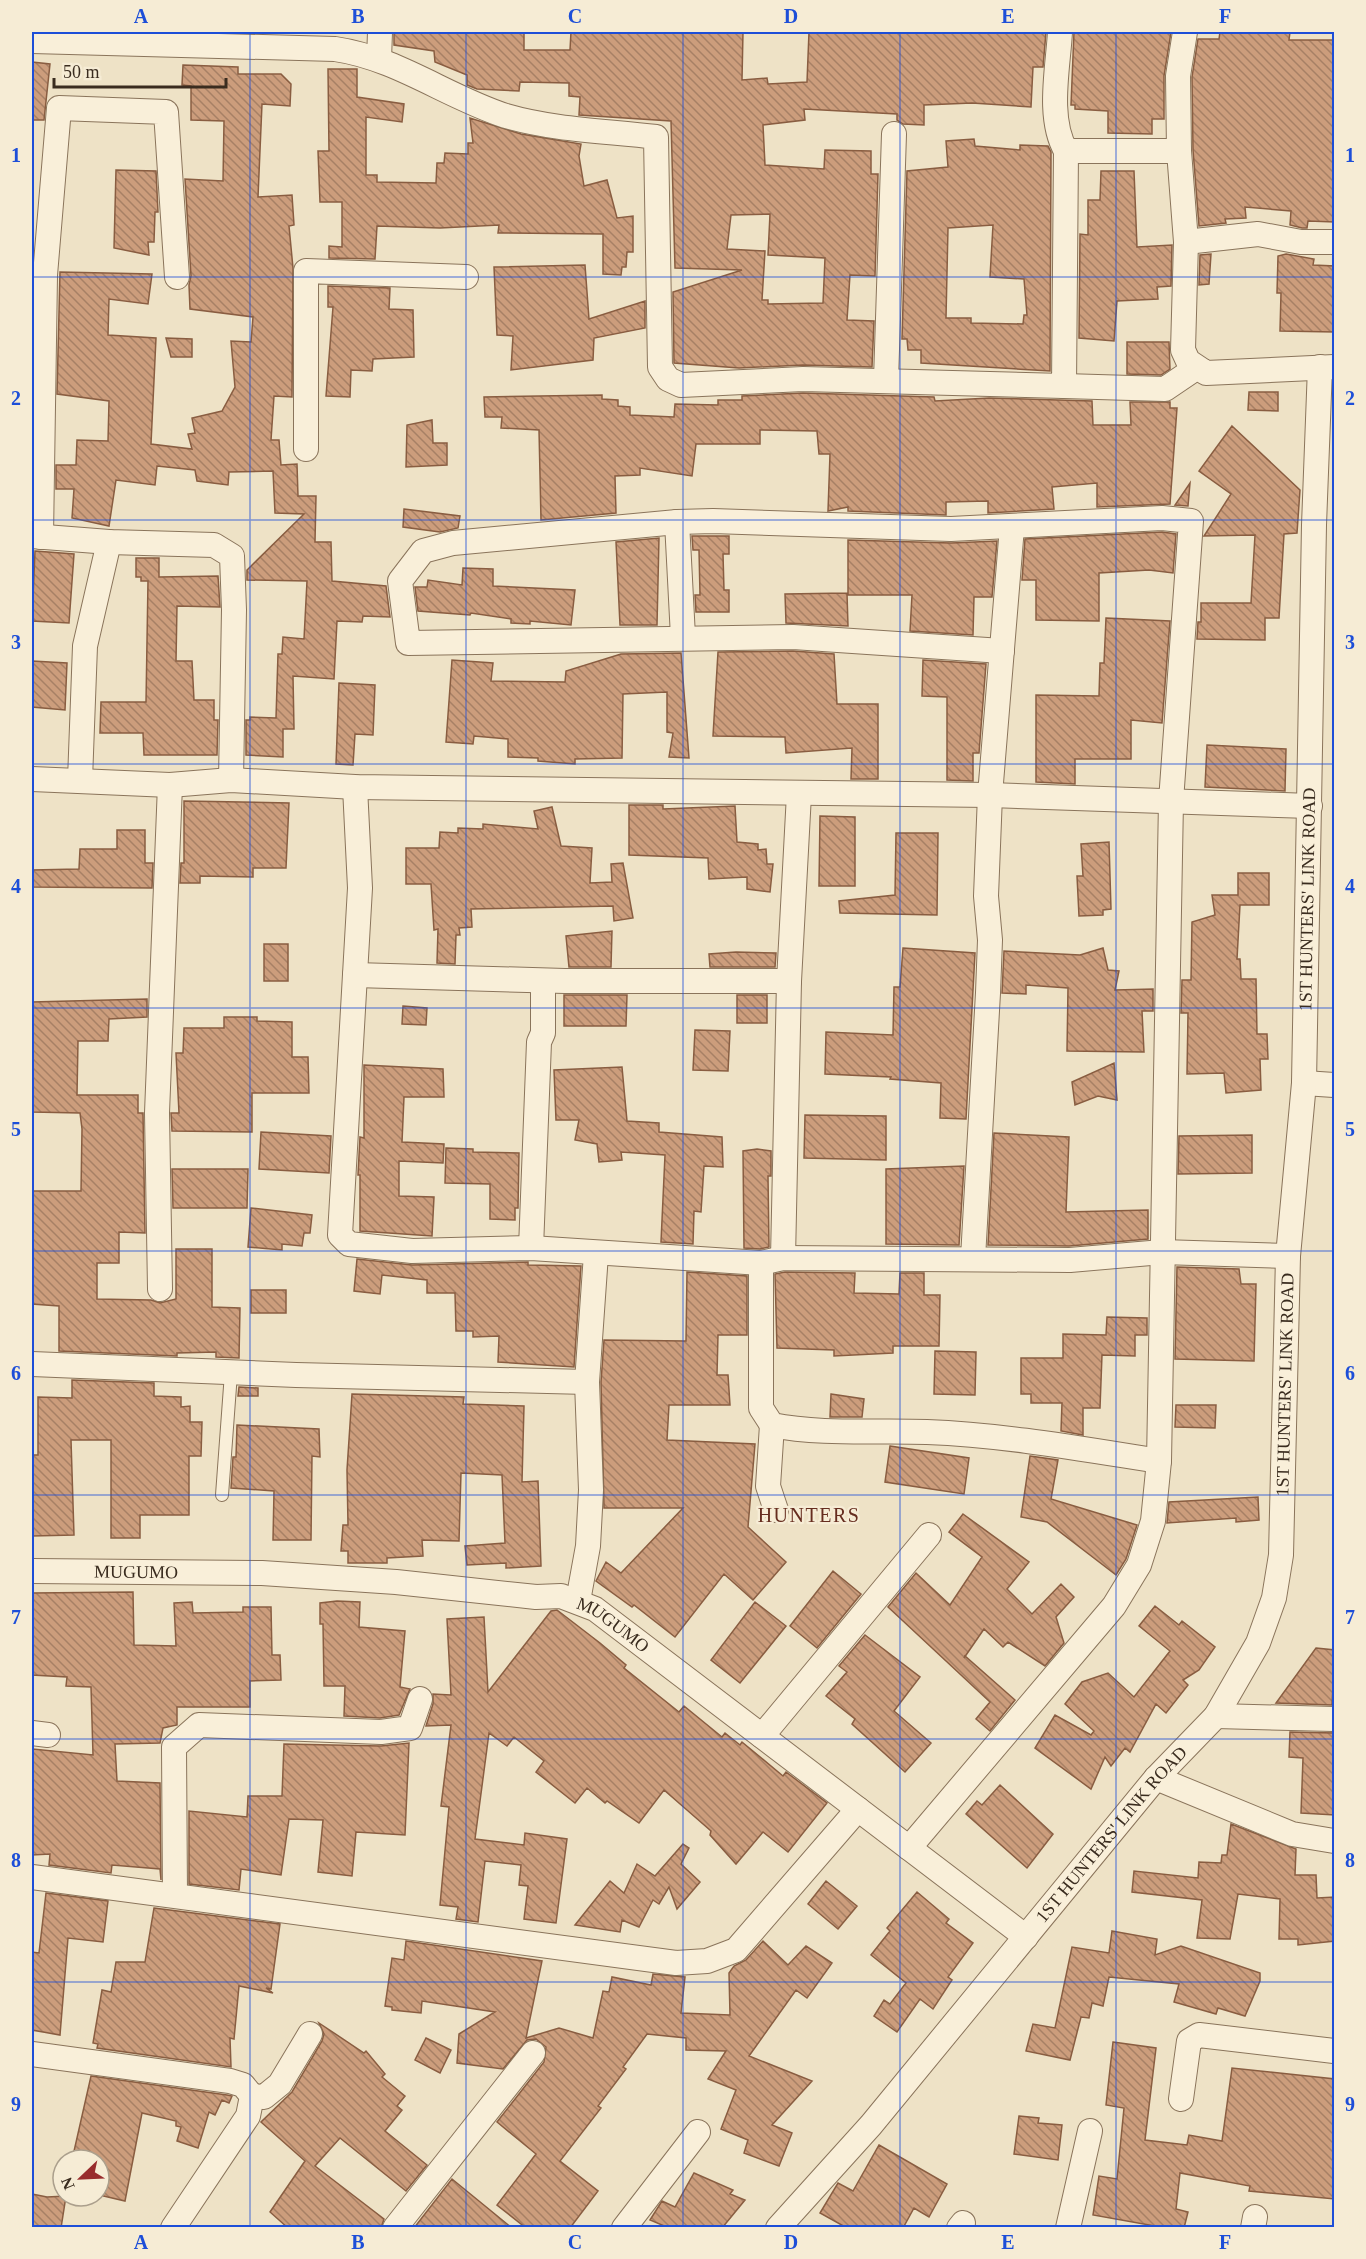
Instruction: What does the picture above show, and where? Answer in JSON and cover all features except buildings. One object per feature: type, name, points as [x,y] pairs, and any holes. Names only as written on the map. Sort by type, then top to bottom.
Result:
[{"type":"street","points":[[379,59],[380,32]]},
{"type":"street","points":[[1060,32],[1056,123],[1060,140],[1066,151],[1064,386]]},
{"type":"street","points":[[1188,35],[1178,76],[1179,151],[1186,242],[1183,350],[1196,368],[1206,374],[1327,367]]},
{"type":"street","points":[[32,41],[335,49],[379,59],[505,115],[536,123],[656,137],[660,367],[668,379],[681,385],[803,379],[1165,389],[1196,368]]},
{"type":"street","points":[[177,277],[166,112],[59,108],[38,274],[36,537],[214,545],[232,556],[234,610],[231,780]]},
{"type":"street","points":[[886,380],[894,134]]},
{"type":"street","points":[[1066,151],[1179,151]]},
{"type":"street","points":[[1186,242],[1258,234],[1301,242],[1335,242]]},
{"type":"street","points":[[306,449],[306,271],[466,276]]},
{"type":"street","name":"1ST HUNTERS' LINK ROAD","points":[[778,2228],[871,2125],[1156,1778],[1216,1716],[1258,1642],[1275,1598],[1281,1555],[1288,1256],[1304,1083],[1310,806],[1327,367]]},
{"type":"street","points":[[909,1848],[1114,1606],[1139,1565],[1152,1521],[1159,1461],[1171,801],[1191,520],[1162,518],[951,529],[713,521],[677,522],[453,543],[423,551],[400,581],[408,643],[793,637],[1002,651]]},
{"type":"street","points":[[677,522],[683,637]]},
{"type":"street","points":[[973,1258],[990,940],[986,896],[990,795],[1012,527]]},
{"type":"street","points":[[80,780],[85,646],[109,542]]},
{"type":"street","points":[[32,779],[170,785],[231,780],[355,787],[990,795],[1310,806]]},
{"type":"street","points":[[160,1289],[157,1113],[170,785]]},
{"type":"street","points":[[355,787],[360,888],[340,1235],[349,1244],[412,1251],[531,1248],[596,1254],[772,1261],[973,1258],[1070,1260],[1162,1252],[1288,1256]]},
{"type":"street","points":[[776,1510],[768,1486],[772,1425],[761,1408],[772,1261],[799,794]]},
{"type":"street","points":[[355,975],[543,981],[789,981]]},
{"type":"street","points":[[531,1248],[540,1042],[543,1033],[543,981]]},
{"type":"street","points":[[1304,1083],[1335,1085]]},
{"type":"street","points":[[578,1601],[588,1546],[591,1490],[587,1382],[596,1254]]},
{"type":"street","points":[[32,1364],[231,1373],[587,1382]]},
{"type":"street","points":[[772,1425],[854,1431],[928,1432],[1021,1440],[1159,1461]]},
{"type":"street","points":[[762,1736],[929,1535]]},
{"type":"street","name":"MUGUMO","points":[[32,1570],[262,1573],[396,1582],[536,1597],[561,1596],[578,1601],[595,1609],[1026,1936]]},
{"type":"street","points":[[176,1895],[174,1747],[199,1725],[381,1732],[410,1728],[420,1699]]},
{"type":"street","points":[[1216,1716],[1335,1719]]},
{"type":"street","points":[[1156,1778],[1292,1834],[1335,1841]]},
{"type":"street","points":[[32,1876],[676,1963],[707,1961],[736,1950],[858,1809]]},
{"type":"street","points":[[32,2054],[230,2081],[243,2085],[252,2096],[264,2097],[280,2085],[310,2034]]},
{"type":"street","points":[[1181,2099],[1189,2042],[1199,2035],[1335,2051]]},
{"type":"street","points":[[395,2228],[533,2053]]},
{"type":"street","points":[[173,2228],[248,2116],[252,2096]]},
{"type":"street","points":[[1068,2228],[1090,2131]]},
{"type":"street","points":[[624,2228],[698,2132]]},
{"type":"lane","points":[[222,1495],[231,1373]]},
{"type":"district","name":"HUNTERS","points":[[809,1515]]}]
